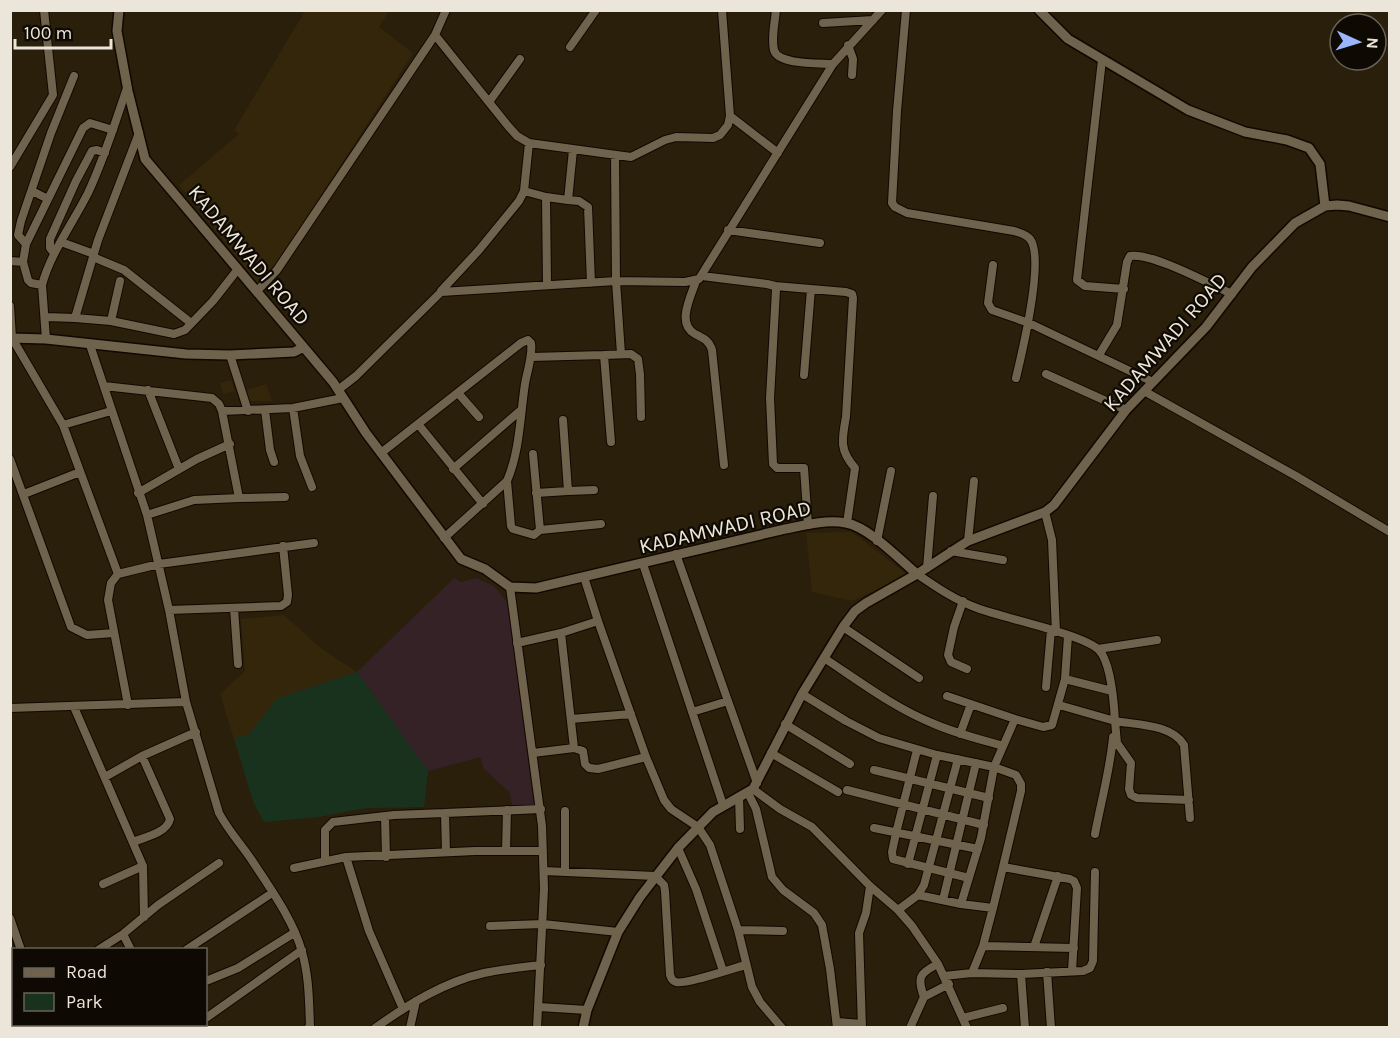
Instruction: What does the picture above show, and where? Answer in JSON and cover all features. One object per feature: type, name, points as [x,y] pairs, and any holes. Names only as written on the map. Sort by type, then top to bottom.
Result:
[{"type":"street","points":[[10,167],[53,95],[44,10]]},
{"type":"street","name":"KADAMWADI ROAD","points":[[120,10],[117,31],[145,159],[257,291],[340,394],[461,560],[485,569],[510,587],[536,588],[808,525],[847,523]]},
{"type":"street","points":[[570,47],[596,10]]},
{"type":"street","points":[[435,35],[517,136],[529,143],[631,157],[664,140],[676,137],[713,138],[724,131],[728,125],[730,116],[722,10]]},
{"type":"street","points":[[776,10],[774,44],[777,56],[788,61],[833,64]]},
{"type":"street","points":[[724,465],[712,350],[710,343],[688,329],[685,316],[699,278],[833,64],[882,10]]},
{"type":"street","points":[[895,10],[906,13],[892,203],[907,213],[1014,231],[1024,234],[1031,240],[1035,255],[1029,323],[1016,378]]},
{"type":"street","points":[[1039,10],[1068,39],[1188,110],[1245,132],[1309,147],[1320,164],[1325,206],[1349,206],[1389,217]]},
{"type":"street","points":[[257,291],[277,270],[435,35],[446,11]]},
{"type":"street","points":[[823,23],[873,20]]},
{"type":"street","points":[[848,45],[854,59],[852,75]]},
{"type":"street","points":[[489,102],[520,58]]},
{"type":"street","points":[[1102,60],[1077,280],[1079,283],[1092,287],[1124,289]]},
{"type":"street","points":[[26,244],[19,238],[18,232],[51,133],[74,76]]},
{"type":"street","points":[[46,339],[42,285],[54,252],[87,194],[105,153],[128,86]]},
{"type":"street","points":[[730,116],[778,153]]},
{"type":"street","points":[[42,285],[34,285],[28,280],[23,262],[26,244],[86,124],[95,124],[113,130]]},
{"type":"street","points":[[75,318],[93,255],[139,133]]},
{"type":"street","points":[[222,411],[293,408],[340,394],[441,291],[508,215],[524,191],[529,143]]},
{"type":"street","points":[[568,200],[573,150]]},
{"type":"street","points":[[54,252],[50,248],[50,239],[76,181],[92,151],[105,153]]},
{"type":"street","points":[[615,156],[616,281],[621,354]]},
{"type":"street","points":[[32,191],[48,199]]},
{"type":"street","points":[[524,191],[546,197],[579,201],[588,207],[591,283]]},
{"type":"street","points":[[546,197],[547,284]]},
{"type":"street","name":"KADAMWADI ROAD","points":[[749,791],[802,694],[855,610],[968,541],[986,532],[1045,512],[1054,505],[1126,410],[1206,327],[1252,267],[1295,223],[1325,206]]},
{"type":"street","points":[[728,230],[820,243]]},
{"type":"street","points":[[61,242],[124,270],[191,323]]},
{"type":"street","points":[[1099,355],[1118,325],[1127,262],[1133,255],[1163,264],[1232,294]]},
{"type":"street","points":[[10,261],[23,262]]},
{"type":"street","points":[[993,265],[989,309],[1029,323],[1153,382]]},
{"type":"street","points":[[46,317],[111,321],[174,334],[185,330],[213,301],[238,269]]},
{"type":"street","points":[[441,291],[699,278],[852,294],[854,298],[846,417],[842,435],[842,450],[855,468],[847,523],[877,541],[917,574],[963,602],[1068,636],[1098,649],[1157,640]]},
{"type":"street","points":[[111,321],[120,281]]},
{"type":"street","points":[[775,286],[777,293],[770,398],[773,464],[777,468],[804,468],[808,525]]},
{"type":"street","points":[[804,375],[811,289]]},
{"type":"street","points":[[10,306],[11,338],[63,425],[118,574]]},
{"type":"street","name":"KADAMWADI ROAD","points":[[11,338],[46,339],[160,352],[230,356],[294,352],[302,348]]},
{"type":"street","points":[[381,453],[524,341],[531,343],[531,357],[507,481],[511,526],[534,535],[540,530],[601,524]]},
{"type":"street","points":[[90,345],[147,515],[169,610],[186,702],[219,813],[227,829],[250,858],[272,893],[302,950],[309,993],[310,1027]]},
{"type":"street","points":[[531,357],[631,354],[638,359],[641,417]]},
{"type":"street","points":[[230,356],[248,411]]},
{"type":"street","points":[[604,356],[611,442]]},
{"type":"street","points":[[1046,374],[1126,410]]},
{"type":"street","points":[[104,386],[212,398],[219,404],[222,411],[239,498]]},
{"type":"street","points":[[148,390],[179,469]]},
{"type":"street","points":[[1144,391],[1296,476],[1389,532]]},
{"type":"street","points":[[458,393],[479,417]]},
{"type":"street","points":[[293,408],[300,456],[312,487]]},
{"type":"street","points":[[265,410],[270,450],[274,462]]},
{"type":"street","points":[[63,425],[111,411]]},
{"type":"street","points":[[453,469],[521,411]]},
{"type":"street","points":[[563,420],[568,491]]},
{"type":"street","points":[[418,424],[483,504]]},
{"type":"street","points":[[138,493],[179,469],[230,444]]},
{"type":"street","points":[[533,454],[540,530]]},
{"type":"street","points":[[10,459],[71,627],[87,635],[114,633]]},
{"type":"street","points":[[877,541],[891,471]]},
{"type":"street","points":[[24,494],[81,472]]},
{"type":"street","points":[[444,538],[507,481]]},
{"type":"street","points":[[968,541],[974,481]]},
{"type":"street","points":[[536,493],[594,490]]},
{"type":"street","points":[[927,568],[933,496]]},
{"type":"street","points":[[147,515],[194,500],[285,497]]},
{"type":"street","points":[[1045,512],[1052,540],[1053,631],[1046,687]]},
{"type":"street","points":[[128,705],[108,600],[111,583],[118,574],[159,564],[314,543]]},
{"type":"street","points":[[169,610],[281,606],[287,602],[283,546]]},
{"type":"street","points":[[950,551],[1003,560]]},
{"type":"street","points":[[676,554],[728,701],[772,877],[783,890],[814,913],[822,925],[837,1025],[862,1026],[859,933],[866,913],[870,886]]},
{"type":"street","points":[[643,564],[723,805]]},
{"type":"street","points":[[584,577],[597,621],[664,800],[671,809],[698,827],[710,845],[738,930],[755,996],[782,1028]]},
{"type":"street","points":[[510,587],[541,808],[544,871],[537,1028]]},
{"type":"street","points":[[963,602],[954,627],[948,656],[951,662],[967,669]]},
{"type":"street","points":[[234,608],[238,664]]},
{"type":"street","points":[[517,643],[561,633],[597,621]]},
{"type":"street","points":[[843,627],[919,678]]},
{"type":"street","points":[[561,633],[574,748]]},
{"type":"street","points":[[947,696],[1039,727],[1049,727],[1059,705],[1065,679],[1068,636]]},
{"type":"street","points":[[1098,649],[1106,663],[1112,691],[1117,744],[1131,763],[1129,789],[1131,795],[1137,798],[1189,800]]},
{"type":"street","points":[[824,658],[897,706],[932,724],[1003,746]]},
{"type":"street","points":[[1065,679],[1112,691]]},
{"type":"street","points":[[802,694],[863,731],[917,750],[994,767],[1012,773],[1019,779],[1021,791],[1003,867],[983,946],[972,973]]},
{"type":"street","points":[[692,712],[728,701]]},
{"type":"street","points":[[10,708],[186,702]]},
{"type":"street","points":[[960,734],[971,704]]},
{"type":"street","points":[[1059,705],[1115,721],[1161,729],[1180,738],[1184,745],[1190,818]]},
{"type":"street","points":[[74,707],[143,866],[144,917]]},
{"type":"street","points":[[571,719],[631,714]]},
{"type":"street","points":[[961,904],[984,825],[994,767],[1015,719]]},
{"type":"street","points":[[1095,834],[1104,786],[1110,770],[1115,721]]},
{"type":"street","points":[[785,724],[850,764]]},
{"type":"street","points":[[105,777],[142,756],[196,732]]},
{"type":"street","points":[[532,753],[574,748],[583,751],[585,764],[590,768],[646,757]]},
{"type":"street","points":[[917,750],[892,856],[895,860],[908,864],[969,878]]},
{"type":"street","points":[[771,753],[838,792]]},
{"type":"street","points":[[908,864],[937,755]]},
{"type":"street","points":[[133,843],[162,830],[169,824],[170,819],[142,756]]},
{"type":"street","points":[[898,910],[922,891],[958,759]]},
{"type":"street","points":[[943,900],[976,763]]},
{"type":"street","points":[[874,770],[989,798]]},
{"type":"street","points":[[848,790],[984,825]]},
{"type":"street","points":[[583,1028],[587,1010],[618,932],[655,876],[698,827],[723,805],[749,791]]},
{"type":"street","points":[[740,829],[749,791]]},
{"type":"street","points":[[749,791],[812,827],[870,886],[898,910],[938,964],[967,1028]]},
{"type":"street","points":[[325,861],[325,836],[328,825],[340,820],[541,808]]},
{"type":"street","points":[[506,850],[507,810]]},
{"type":"street","points":[[565,811],[565,871]]},
{"type":"street","points":[[445,813],[446,852]]},
{"type":"street","points":[[385,816],[386,856]]},
{"type":"street","points":[[874,828],[978,849]]},
{"type":"street","points":[[678,848],[696,889],[723,971]]},
{"type":"street","points":[[294,868],[346,857],[506,850],[543,851]]},
{"type":"street","points":[[346,857],[369,931],[403,1009]]},
{"type":"street","points":[[101,948],[219,863]]},
{"type":"street","points":[[103,884],[143,866]]},
{"type":"street","points":[[1003,867],[1058,876],[1070,879],[1076,885],[1072,971]]},
{"type":"street","points":[[544,871],[655,876],[664,885],[665,891],[672,980],[681,982],[746,965]]},
{"type":"street","points":[[944,976],[972,973],[1021,974],[1087,970],[1093,964],[1095,872]]},
{"type":"street","points":[[1034,947],[1058,876]]},
{"type":"street","points":[[189,948],[272,893]]},
{"type":"street","points":[[918,895],[993,908]]},
{"type":"street","points":[[10,918],[20,948]]},
{"type":"street","points":[[490,926],[543,924],[618,932]]},
{"type":"street","points":[[738,930],[783,931]]},
{"type":"street","points":[[207,981],[238,968],[294,933]]},
{"type":"street","points":[[123,934],[130,948]]},
{"type":"street","points":[[983,946],[1074,948]]},
{"type":"street","points":[[207,1017],[302,950]]},
{"type":"street","points":[[924,998],[919,984],[921,975],[938,964]]},
{"type":"street","points":[[375,1028],[416,1001],[455,982],[484,973],[541,965]]},
{"type":"street","points":[[1047,972],[1051,1028]]},
{"type":"street","points":[[1021,974],[1025,1028]]},
{"type":"street","points":[[910,1028],[924,998],[948,984]]},
{"type":"street","points":[[410,1028],[416,1001]]},
{"type":"street","points":[[538,1007],[587,1010]]},
{"type":"street","points":[[963,1018],[1003,1008]]},
{"type":"shaded area","points":[[305,11],[389,11],[379,27],[413,53],[278,262],[258,284],[179,185],[239,134],[234,130]]},
{"type":"shaded area","points":[[231,380],[235,391],[223,394],[220,383]]},
{"type":"shaded area","points":[[266,384],[272,401],[247,401],[247,390]]},
{"type":"shaded area","points":[[852,532],[908,575],[852,601],[812,592],[806,533]]},
{"type":"shaded area","points":[[454,578],[461,582],[476,578],[494,586],[507,602],[534,805],[512,806],[510,793],[483,768],[481,757],[428,771],[357,672]]},
{"type":"shaded area","points":[[284,615],[322,649],[357,672],[428,771],[424,807],[366,808],[318,817],[264,822],[254,804],[220,694],[245,671],[241,619]]},
{"type":"green space","points":[[357,672],[428,771],[424,807],[366,808],[318,817],[264,822],[254,804],[234,738],[248,735],[278,698]]}]
